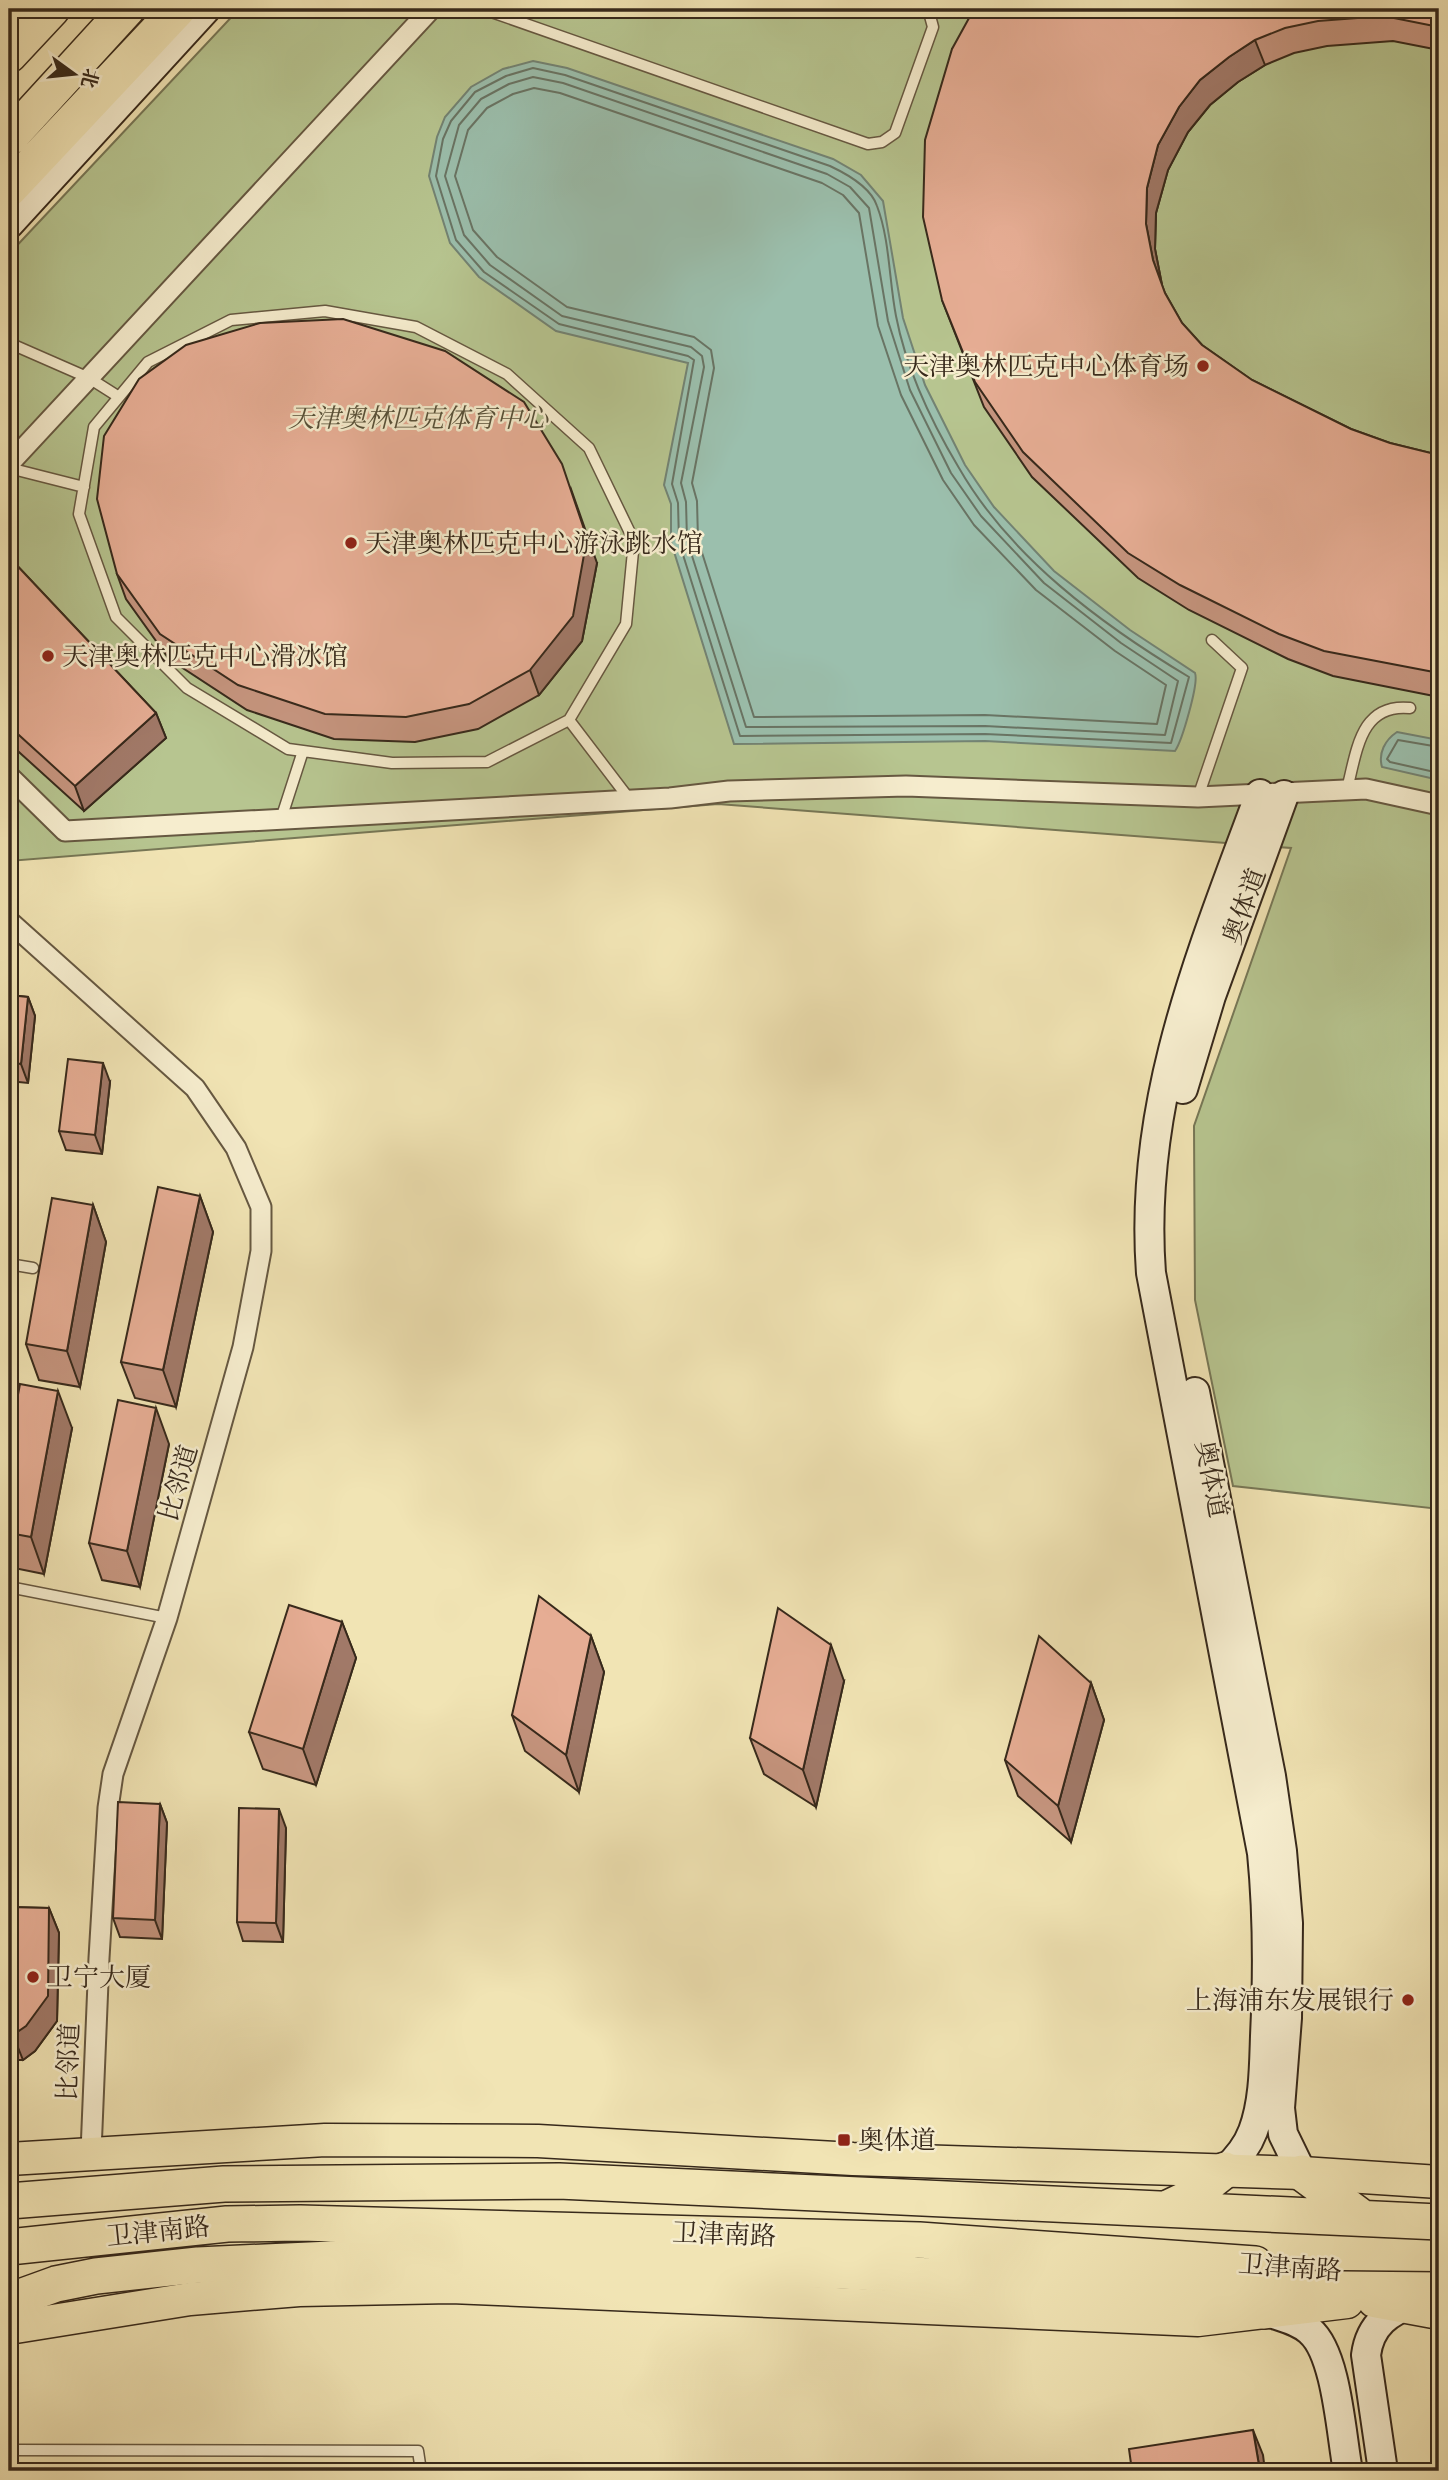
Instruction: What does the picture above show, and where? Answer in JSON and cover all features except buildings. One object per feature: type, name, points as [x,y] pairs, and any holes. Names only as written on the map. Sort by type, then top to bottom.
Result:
[{"type":"highway","points":[[9,55],[52,9]]},
{"type":"highway","points":[[9,138],[127,9]]},
{"type":"highway","points":[[9,189],[178,9]]},
{"type":"highway","points":[[1168,2208],[1191,2197],[1225,2170]]},
{"type":"highway","points":[[1302,2173],[1360,2216]]},
{"type":"highway","name":"卫津南路","points":[[9,2202],[224,2184],[559,2181],[1360,2216],[1439,2222]]},
{"type":"highway","name":"卫津南路","points":[[9,2247],[227,2224],[420,2225],[919,2241],[1374,2273],[1422,2299]]},
{"type":"highway","points":[[9,2301],[56,2284],[96,2276],[198,2265],[353,2258],[841,2271],[1134,2287],[1256,2286],[1422,2299]]},
{"type":"highway","points":[[1134,2287],[1265,2311]]},
{"type":"main road","points":[[9,2159],[325,2140],[538,2141],[853,2159],[1302,2173],[1439,2182]]},
{"type":"main road","points":[[9,2328],[190,2299],[299,2290],[451,2287],[1198,2319],[1422,2299]]},
{"type":"street","points":[[9,224],[206,9]]},
{"type":"street","points":[[9,466],[430,9]]},
{"type":"street","points":[[9,776],[65,831],[631,800],[729,791],[906,786],[1198,797],[1366,789],[1439,805]]},
{"type":"street","points":[[1225,2170],[1241,2154],[1247,2143],[1259,2104],[1265,2040],[1267,1906],[1262,1853],[1151,1273],[1147,1202],[1153,1141],[1189,987],[1272,794]]},
{"type":"street","name":"奥体道","points":[[1272,794],[1186,1074],[1172,1137],[1167,1200],[1171,1276],[1269,1763],[1282,1851],[1287,1923],[1287,2018],[1280,2108],[1283,2134],[1302,2173]]},
{"type":"street","name":"比邻道","points":[[9,921],[195,1088],[236,1148],[261,1207],[261,1251],[243,1347],[167,1618],[113,1774],[108,1808],[91,2152]]},
{"type":"street","points":[[1383,2471],[1366,2355],[1371,2335],[1381,2320],[1422,2299]]},
{"type":"street","points":[[1265,2311],[1295,2321],[1311,2331],[1326,2350],[1348,2471]]},
{"type":"lane","points":[[484,9],[868,144],[882,142],[895,132],[933,27],[930,16],[923,9]]},
{"type":"lane","points":[[325,311],[416,327],[507,374],[589,448],[634,541],[626,624],[569,720],[487,762],[392,763],[288,749],[187,688],[116,617],[79,514],[84,486],[93,427],[148,362],[231,320],[325,311]]},
{"type":"lane","points":[[9,343],[89,378],[119,397]]},
{"type":"lane","points":[[9,466],[84,486]]},
{"type":"lane","points":[[1198,797],[1242,668],[1212,640]]},
{"type":"lane","points":[[1347,789],[1363,732],[1374,716],[1391,706],[1410,708]]},
{"type":"lane","points":[[569,720],[631,800]]},
{"type":"lane","points":[[281,819],[303,751]]},
{"type":"lane","points":[[9,1264],[33,1268]]},
{"type":"lane","points":[[9,1587],[167,1618]]},
{"type":"lane","points":[[9,2450],[418,2451],[421,2471]]},
{"type":"green space","name":"天津奥林匹克体育中心","points":[[239,9],[1439,9],[1439,1509],[1233,1486],[1195,1300],[1194,1126],[1291,848],[718,804],[9,861],[9,254]]},
{"type":"water","points":[[533,61],[567,68],[833,159],[861,175],[883,201],[903,318],[925,385],[965,465],[994,507],[1054,571],[1130,630],[1195,673],[1195,688],[1189,712],[1175,751],[985,741],[734,744],[671,542],[671,504],[664,485],[688,363],[556,331],[479,277],[450,243],[429,176],[437,137],[445,117],[471,87],[503,69]]},
{"type":"water","points":[[1397,732],[1439,740],[1439,780],[1382,767],[1384,747]]},
{"type":"place","name":"天津奥林匹克中心体育场","points":[[1203,366]]},
{"type":"place","name":"天津奥林匹克中心游泳跳水馆","points":[[351,543]]},
{"type":"place","name":"天津奥林匹克中心滑冰馆","points":[[48,656]]},
{"type":"place","name":"卫宁大厦","points":[[33,1977]]},
{"type":"place","name":"上海浦东发展银行","points":[[1408,2000]]},
{"type":"place","name":"奥体道","points":[[844,2140]]}]
